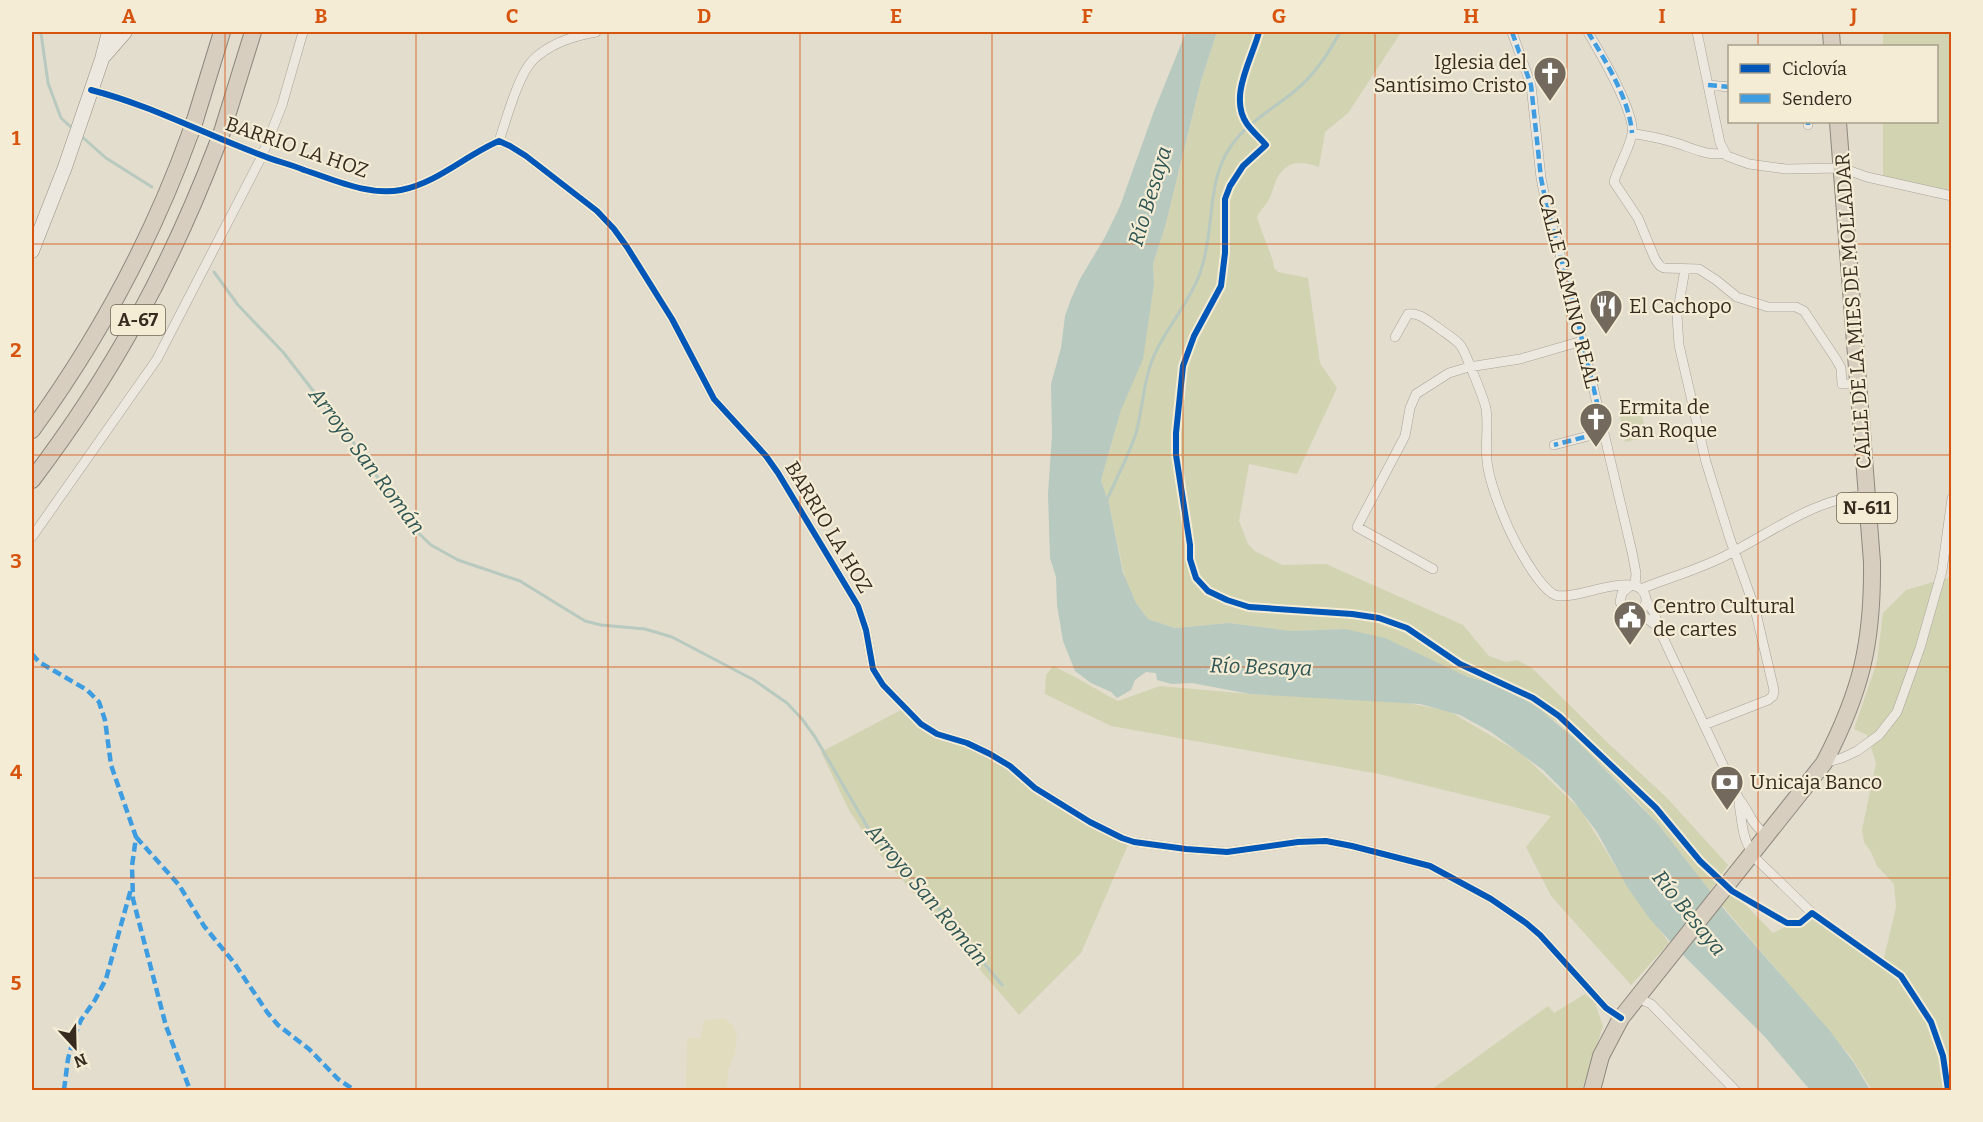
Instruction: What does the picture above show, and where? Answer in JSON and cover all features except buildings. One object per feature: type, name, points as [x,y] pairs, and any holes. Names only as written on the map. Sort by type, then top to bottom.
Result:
[{"type":"highway","name":"A-67","points":[[32,430],[84,351],[117,295],[155,219],[193,127],[222,32]]},
{"type":"highway","name":"A-67","points":[[32,480],[89,400],[131,332],[175,247],[219,138],[253,32]]},
{"type":"highway","name":"CALLE DE LA MIES DE MOLLADAR","points":[[1750,855],[1824,763],[1846,718],[1858,684],[1867,648],[1871,615],[1872,572],[1838,123]]},
{"type":"highway","name":"N-611","points":[[1592,1090],[1600,1056],[1621,1017],[1750,855]]},
{"type":"street","points":[[32,251],[72,146],[102,59],[108,32]]},
{"type":"street","points":[[102,59],[125,32]]},
{"type":"street","name":"BARRIO LA HOZ","points":[[262,156],[282,105],[303,32]]},
{"type":"street","points":[[499,141],[514,97],[532,61],[563,41],[596,32]]},
{"type":"street","name":"CALLE CAMINO REAL","points":[[1512,32],[1531,85],[1541,178],[1634,560],[1635,587]]},
{"type":"street","points":[[1588,32],[1618,88],[1628,112],[1632,134],[1614,182],[1638,218],[1656,261],[1664,268],[1699,269],[1737,297],[1768,307],[1796,307],[1804,310],[1841,368],[1842,384],[1857,384]]},
{"type":"street","points":[[1697,32],[1724,153]]},
{"type":"street","points":[[1708,85],[1728,87]]},
{"type":"street","name":"BARRIO LA HOZ","points":[[91,90],[176,118],[262,156],[346,184],[378,192],[403,190],[426,182],[499,141],[510,146],[597,211],[627,247],[672,319],[714,399],[766,456],[795,499],[858,606],[866,630],[873,669],[883,685],[928,729],[990,754],[1010,766],[1049,798],[1112,834],[1134,842],[1227,852],[1298,842],[1326,841],[1434,867],[1491,899],[1526,923],[1540,935],[1600,1003],[1621,1017]]},
{"type":"street","points":[[1632,134],[1672,141],[1706,153],[1724,153],[1740,162],[1802,169],[1842,168],[1867,177],[1952,196]]},
{"type":"street","points":[[32,537],[157,359],[262,156]]},
{"type":"street","points":[[1685,269],[1679,300],[1678,337],[1706,462],[1755,609],[1774,693],[1763,703],[1704,725]]},
{"type":"street","points":[[1395,337],[1408,314],[1414,313],[1460,345],[1486,408],[1486,446],[1491,480],[1508,525],[1522,553],[1543,584],[1556,595],[1573,595],[1608,586],[1624,585],[1635,587],[1644,593],[1739,799],[1745,839],[1750,855],[1812,913]]},
{"type":"street","points":[[1433,569],[1358,527],[1405,436],[1410,408],[1416,393],[1449,374],[1469,367],[1520,359],[1582,341]]},
{"type":"street","points":[[1554,445],[1604,432]]},
{"type":"street","points":[[1658,627],[1638,612],[1624,609],[1620,602],[1620,595],[1623,591],[1720,559],[1807,512],[1839,500],[1866,495]]},
{"type":"street","points":[[1824,763],[1842,758],[1879,735],[1897,712],[1920,648],[1942,571],[1952,498]]},
{"type":"street","points":[[1608,586],[1620,595]]},
{"type":"street","points":[[1638,612],[1643,608],[1646,600]]},
{"type":"street","points":[[1739,799],[1744,804],[1753,824],[1767,836]]},
{"type":"street","points":[[1640,992],[1735,1090]]},
{"type":"shaded area","points":[[724,1018],[733,1026],[737,1035],[735,1054],[728,1071],[727,1090],[686,1090],[687,1038],[701,1038],[704,1020]]},
{"type":"green space","points":[[1217,32],[1400,34],[1348,113],[1325,132],[1319,167],[1295,163],[1281,172],[1269,200],[1257,218],[1274,268],[1278,272],[1308,278],[1320,363],[1337,388],[1297,474],[1249,464],[1239,521],[1248,544],[1255,551],[1282,565],[1326,564],[1463,625],[1489,656],[1506,662],[1517,660],[1532,668],[1667,798],[1728,865],[1710,891],[1658,824],[1558,723],[1496,684],[1468,677],[1345,629],[1291,631],[1229,623],[1175,628],[1148,619],[1136,603],[1125,579],[1109,504],[1101,480],[1130,387],[1150,309],[1154,284],[1153,264],[1165,227],[1201,81]]},
{"type":"green space","points":[[1883,32],[1951,32],[1951,193],[1883,178],[1883,123],[1938,123],[1938,45],[1883,45]]},
{"type":"green space","points":[[1641,412],[1647,437],[1625,442],[1620,417]]},
{"type":"green space","points":[[1951,577],[1951,1090],[1872,1090],[1851,1057],[1720,903],[1732,891],[1773,933],[1812,913],[1883,962],[1896,907],[1894,884],[1877,866],[1864,842],[1862,830],[1876,763],[1867,735],[1854,729],[1877,662],[1883,613],[1906,590]]},
{"type":"green space","points":[[1053,666],[1118,701],[1160,686],[1250,694],[1397,701],[1449,711],[1522,754],[1581,810],[1623,879],[1669,943],[1631,985],[1551,896],[1526,847],[1551,816],[1379,774],[1111,726],[1045,694],[1046,675]]},
{"type":"green space","points":[[903,709],[930,736],[967,747],[999,762],[1035,794],[1052,805],[1128,845],[1081,953],[1019,1015],[873,846],[850,812],[821,752]]},
{"type":"green space","points":[[1585,994],[1595,1003],[1603,1026],[1582,1090],[1431,1090],[1548,1006],[1554,1013]]},
{"type":"water","name":"Río Besaya","points":[[1186,32],[1217,32],[1201,81],[1165,227],[1153,264],[1154,284],[1143,359],[1121,410],[1101,480],[1109,504],[1123,573],[1136,603],[1148,619],[1175,628],[1229,623],[1291,631],[1345,629],[1385,638],[1468,677],[1496,684],[1537,707],[1575,739],[1658,824],[1728,914],[1830,1031],[1854,1063],[1870,1090],[1810,1090],[1765,1037],[1649,918],[1626,885],[1597,832],[1572,799],[1543,770],[1491,732],[1460,715],[1420,704],[1250,694],[1192,683],[1172,684],[1157,680],[1156,673],[1146,672],[1135,680],[1131,690],[1117,698],[1111,692],[1091,683],[1075,671],[1063,641],[1057,605],[1056,577],[1050,558],[1048,494],[1052,436],[1051,384],[1061,348],[1065,316],[1071,299],[1120,206],[1154,111]]},
{"type":"waterway","name":"Arroyo San Román","points":[[35,32],[41,33],[48,83],[61,118],[72,128]]},
{"type":"waterway","points":[[1106,501],[1136,433],[1147,376],[1153,358],[1201,270],[1208,241],[1216,182],[1226,154],[1249,126],[1296,90],[1309,77],[1340,32]]},
{"type":"waterway","name":"Arroyo San Román","points":[[80,135],[106,158],[152,187]]},
{"type":"waterway","name":"Arroyo San Román","points":[[214,272],[238,305],[283,352],[360,451],[409,524],[431,545],[458,560],[520,581],[585,621],[601,625],[645,629],[672,637],[754,680],[787,703],[815,737],[871,833],[935,904],[1002,985]]},
{"type":"marked path","points":[[1512,32],[1531,85],[1541,178],[1546,203],[1575,310],[1604,432],[1554,445]]},
{"type":"marked path","points":[[1588,32],[1622,94],[1632,133]]},
{"type":"marked path","points":[[1708,85],[1728,87]]},
{"type":"marked path","points":[[32,654],[39,662],[87,690],[99,702],[105,720],[111,765],[136,837],[132,866],[133,899],[166,1026],[190,1090]]},
{"type":"marked path","points":[[136,837],[179,885],[204,926],[235,964],[278,1025],[309,1049],[338,1079],[354,1090]]},
{"type":"marked path","points":[[64,1090],[68,1059],[74,1037],[81,1020],[106,979],[131,889]]},
{"type":"cycle path","points":[[1259,32],[1243,78],[1240,102],[1247,124],[1266,145],[1243,166],[1230,186],[1225,199],[1225,253],[1221,286],[1194,336],[1183,366],[1176,455],[1190,545],[1190,559],[1196,578],[1208,591],[1249,607],[1379,618],[1407,628],[1460,664],[1533,698],[1559,716],[1656,808],[1700,861],[1732,891],[1787,923],[1800,923],[1812,913],[1901,976],[1931,1022],[1943,1056],[1948,1090]]},
{"type":"cycle path","points":[[91,90],[156,112],[272,159],[352,186],[376,191],[401,190],[427,181],[499,141],[510,146],[597,211],[627,247],[672,319],[714,399],[766,456],[778,473],[858,606],[866,630],[873,669],[883,685],[921,724],[937,734],[967,743],[990,754],[1010,766],[1035,788],[1090,822],[1134,842],[1227,852],[1298,842],[1326,841],[1430,866],[1491,899],[1526,923],[1540,935],[1606,1008],[1621,1018]]},
{"type":"place","name":"Iglesia del Santísimo Cristo","points":[[1550,102]]},
{"type":"place","name":"El Cachopo","points":[[1606,335]]},
{"type":"place","name":"Ermita de San Roque","points":[[1596,448]]},
{"type":"place","name":"Centro Cultural de cartes","points":[[1630,646]]},
{"type":"place","name":"Unicaja Banco","points":[[1727,811]]}]
